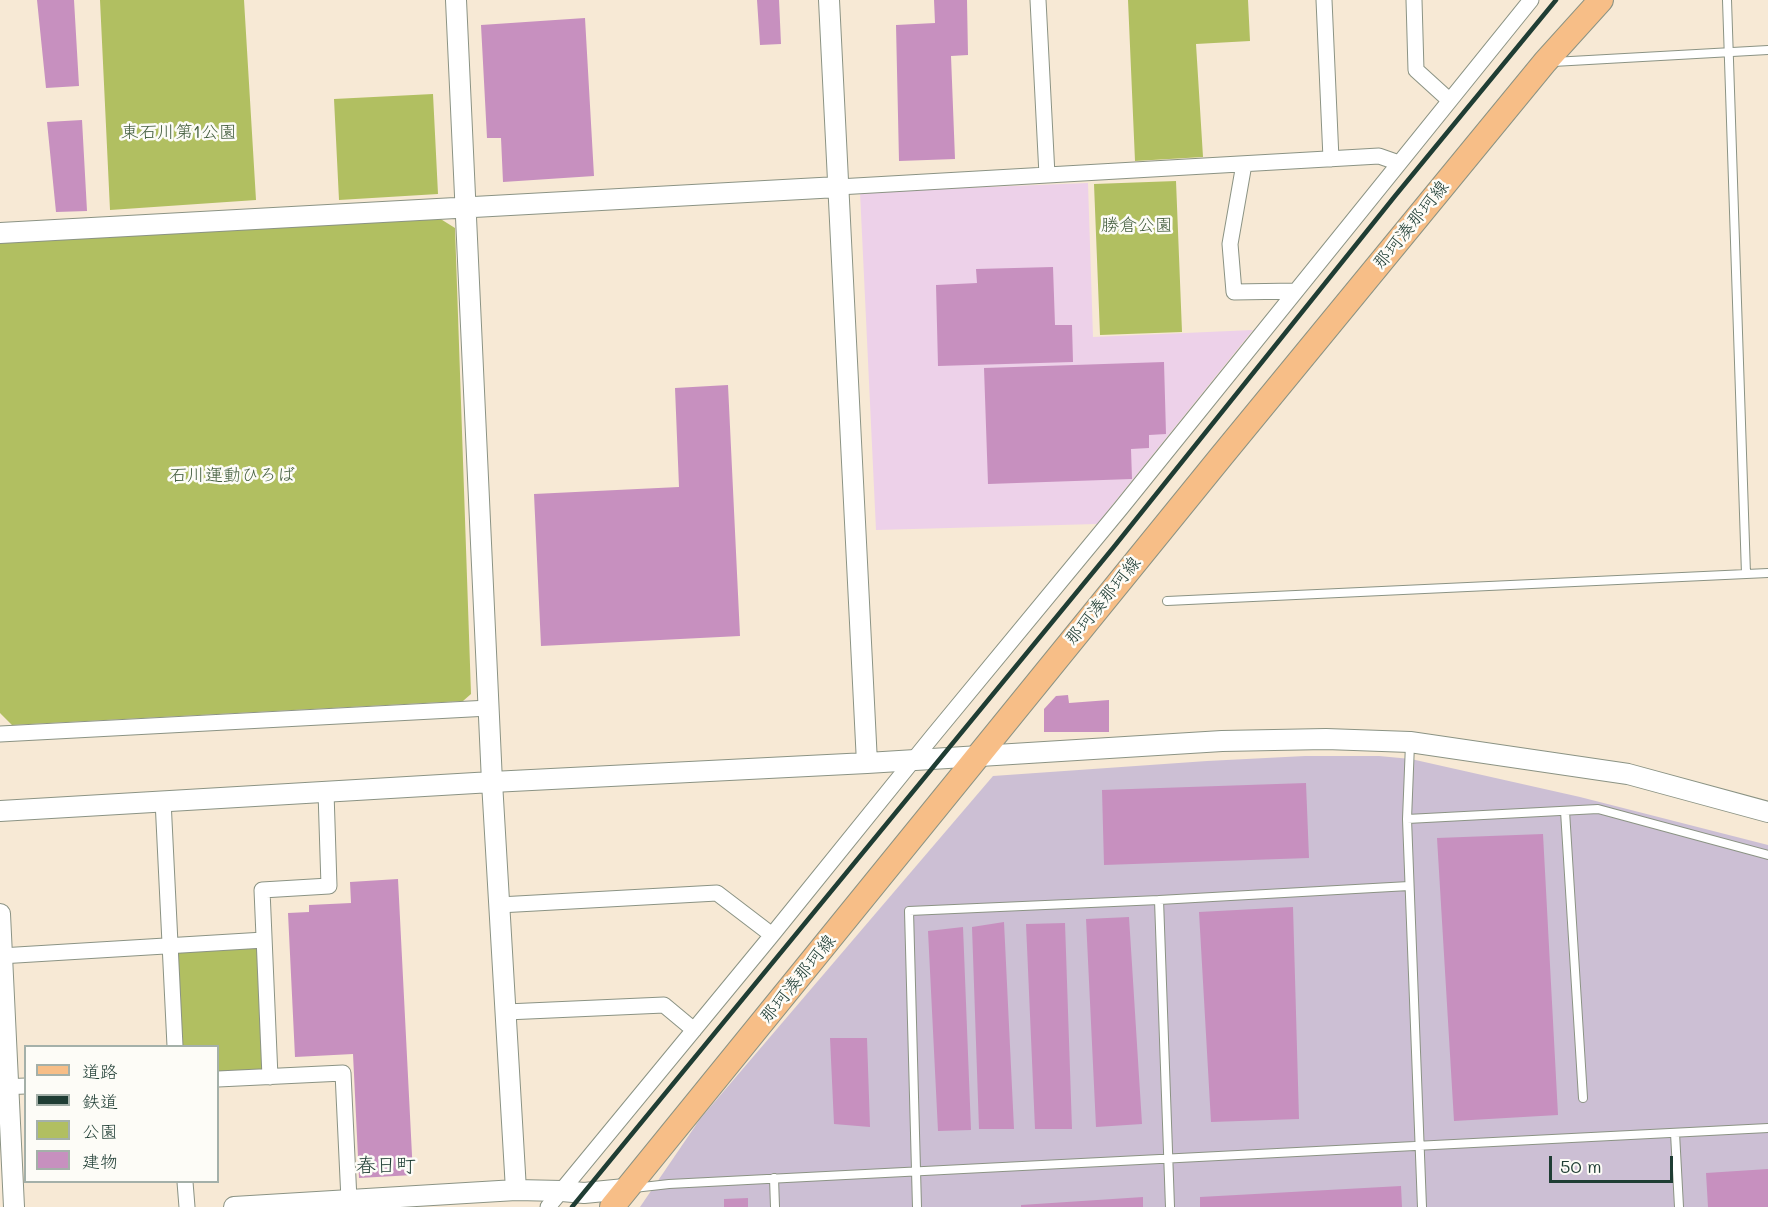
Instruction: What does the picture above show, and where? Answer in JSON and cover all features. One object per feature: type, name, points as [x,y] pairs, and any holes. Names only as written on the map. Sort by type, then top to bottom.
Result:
[{"type":"main road","name":"那珂湊那珂線","points":[[619,1198],[1212,467],[1545,62],[1601,0]]},
{"type":"street","points":[[456,0],[492,782],[516,1190]]},
{"type":"street","points":[[829,0],[867,763]]},
{"type":"street","points":[[1038,0],[1047,175]]},
{"type":"street","points":[[1324,0],[1331,159]]},
{"type":"street","points":[[1414,0],[1416,70],[1449,100]]},
{"type":"street","points":[[548,1207],[1121,508],[1531,0]]},
{"type":"street","points":[[0,233],[1379,156],[1399,163]]},
{"type":"street","points":[[1244,164],[1230,244],[1234,292],[1296,291]]},
{"type":"street","points":[[0,734],[489,708]]},
{"type":"street","points":[[0,811],[1222,741],[1326,739],[1410,742],[1629,774],[1768,812]]},
{"type":"street","points":[[270,1077],[262,890],[329,886],[326,792]]},
{"type":"street","points":[[163,801],[175,1045]]},
{"type":"street","points":[[500,905],[717,893],[772,935]]},
{"type":"street","points":[[0,914],[11,1086],[14,1207]]},
{"type":"street","points":[[1,956],[264,940]]},
{"type":"street","points":[[506,1012],[664,1005],[694,1030]]},
{"type":"street","points":[[219,1079],[343,1074],[349,1200]]},
{"type":"street","points":[[185,1183],[187,1207]]},
{"type":"street","points":[[234,1207],[349,1200],[384,1203],[516,1190],[562,1191],[619,1198]]},
{"type":"lane","points":[[1727,0],[1746,574]]},
{"type":"lane","points":[[1545,62],[1768,50]]},
{"type":"lane","points":[[1167,601],[1768,573]]},
{"type":"lane","points":[[1410,742],[1407,819],[1422,1207]]},
{"type":"lane","points":[[1407,819],[1598,809],[1768,855]]},
{"type":"lane","points":[[1565,811],[1582,1098]]},
{"type":"lane","points":[[917,1207],[909,911],[1409,886]]},
{"type":"lane","points":[[1159,900],[1170,1207]]},
{"type":"lane","points":[[619,1198],[655,1185],[1768,1128]]},
{"type":"lane","points":[[1675,1133],[1679,1207]]},
{"type":"lane","points":[[774,1178],[775,1207]]},
{"type":"shaded area","points":[[1088,183],[1093,337],[1253,330],[1097,524],[876,530],[860,192]]},
{"type":"shaded area","points":[[1305,756],[1379,756],[1411,759],[1580,797],[1768,845],[1768,1207],[640,1207],[700,1119],[993,776]]},
{"type":"green space","name":"東石川第1公園","points":[[100,0],[244,0],[256,200],[110,210]]},
{"type":"green space","points":[[1128,0],[1248,0],[1250,41],[1196,44],[1203,157],[1135,161]]},
{"type":"green space","points":[[433,94],[438,194],[339,200],[334,99]]},
{"type":"green space","name":"勝倉公園","points":[[1176,181],[1182,332],[1100,335],[1094,184]]},
{"type":"green space","name":"石川運動ひろば","points":[[439,218],[455,228],[471,694],[463,701],[12,725],[0,713],[0,243]]},
{"type":"green space","points":[[264,940],[270,1077],[219,1079],[219,1045],[175,1045],[170,946]]},
{"type":"building","points":[[37,0],[74,0],[79,86],[46,88]]},
{"type":"building","points":[[757,0],[779,0],[781,44],[760,45]]},
{"type":"building","points":[[934,0],[967,0],[968,55],[951,56],[955,159],[899,161],[896,25],[935,23]]},
{"type":"building","points":[[585,18],[594,176],[503,182],[501,138],[487,138],[481,25]]},
{"type":"building","points":[[82,120],[87,211],[56,212],[47,122]]},
{"type":"building","points":[[1053,267],[1055,325],[1072,325],[1073,362],[938,366],[936,285],[977,283],[976,269]]},
{"type":"building","points":[[1164,362],[1166,434],[1149,435],[1149,448],[1131,449],[1132,479],[988,484],[984,368]]},
{"type":"building","points":[[728,385],[740,636],[541,646],[534,494],[679,487],[675,388]]},
{"type":"building","points":[[1068,695],[1069,703],[1109,700],[1109,732],[1044,732],[1044,709],[1056,696]]},
{"type":"building","points":[[1306,783],[1309,858],[1104,865],[1102,790]]},
{"type":"building","points":[[1543,834],[1558,1115],[1454,1121],[1437,838]]},
{"type":"building","points":[[398,879],[413,1175],[359,1178],[353,1054],[295,1057],[288,913],[309,912],[309,905],[351,903],[350,882]]},
{"type":"building","points":[[1293,907],[1299,1119],[1211,1122],[1199,912]]},
{"type":"building","points":[[1129,917],[1142,1124],[1096,1127],[1086,919]]},
{"type":"building","points":[[1004,922],[1014,1129],[979,1129],[972,927]]},
{"type":"building","points":[[1065,923],[1072,1129],[1035,1129],[1026,924]]},
{"type":"building","points":[[963,927],[971,1130],[938,1131],[928,931]]},
{"type":"building","points":[[830,1038],[867,1038],[870,1127],[834,1124]]},
{"type":"building","points":[[1768,1169],[1768,1207],[1708,1207],[1706,1173]]},
{"type":"building","points":[[1401,1186],[1402,1207],[1200,1207],[1200,1197]]},
{"type":"building","points":[[1143,1197],[1143,1207],[1021,1207],[1021,1205]]},
{"type":"building","points":[[748,1198],[748,1207],[724,1207],[724,1199]]},
{"type":"railway","points":[[572,1207],[1113,548],[1395,196],[1556,0]]},
{"type":"district","name":"春日町","points":[[386,1166]]}]
